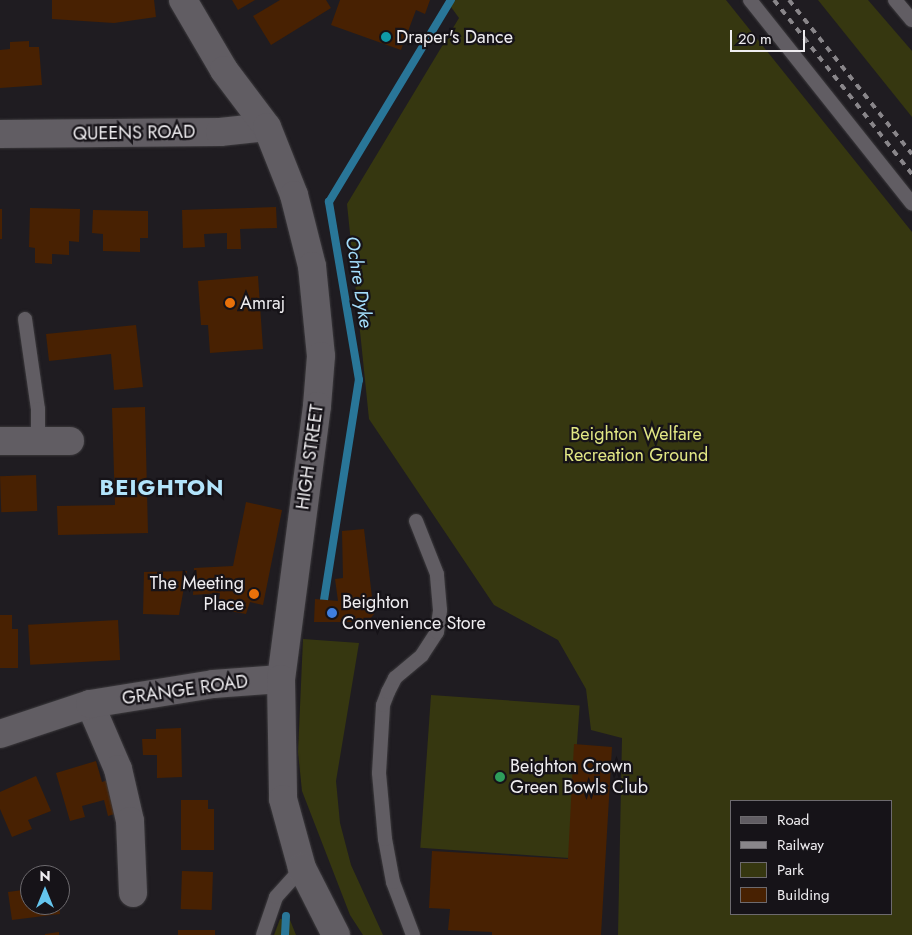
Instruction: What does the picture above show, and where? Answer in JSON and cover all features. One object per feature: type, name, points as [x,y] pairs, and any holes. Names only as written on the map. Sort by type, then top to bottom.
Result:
[{"type":"street","name":"HIGH STREET","points":[[183,0],[224,70],[267,127],[294,194],[312,266],[321,356],[318,406],[281,679],[283,799],[302,868],[336,935]]},
{"type":"street","name":"QUEENS ROAD","points":[[0,134],[220,132],[267,127]]},
{"type":"street","points":[[0,441],[70,441]]},
{"type":"street","name":"GRANGE ROAD","points":[[0,734],[90,704],[213,684],[281,679]]},
{"type":"street","points":[[90,704],[118,769],[130,821],[133,893]]},
{"type":"lane","points":[[750,0],[912,204]]},
{"type":"lane","points":[[895,0],[912,20]]},
{"type":"lane","points":[[25,319],[38,409],[38,440]]},
{"type":"lane","points":[[413,935],[393,882],[385,839],[379,772],[383,706],[388,692],[395,678],[422,655],[437,632],[440,610],[437,574],[416,521]]},
{"type":"lane","points":[[263,935],[276,897],[302,868]]},
{"type":"green space","name":"Beighton Welfare Recreation Ground","points":[[446,0],[726,0],[912,232],[912,935],[618,935],[622,738],[591,730],[586,689],[558,640],[494,605],[369,419],[347,204],[459,18]]},
{"type":"green space","points":[[818,0],[868,0],[912,51],[912,117]]},
{"type":"green space","points":[[303,639],[359,643],[336,781],[340,823],[351,865],[383,935],[363,935],[350,915],[302,791],[298,752]]},
{"type":"green space","name":"Beighton Crown Green Bowls Club","points":[[431,695],[580,705],[569,858],[420,848]]},
{"type":"green space","points":[[280,919],[290,920],[296,935],[274,935]]},
{"type":"building","points":[[52,0],[154,0],[156,17],[114,23],[52,19]]},
{"type":"building","points":[[232,0],[255,0],[238,10]]},
{"type":"building","points":[[280,0],[326,0],[331,8],[271,45],[253,16]]},
{"type":"building","name":"Draper's Dance","points":[[340,0],[430,0],[425,14],[416,10],[401,50],[331,25]]},
{"type":"building","points":[[29,41],[29,47],[39,47],[42,85],[0,88],[0,50],[10,49],[10,42]]},
{"type":"building","points":[[276,207],[277,228],[240,229],[241,249],[227,249],[227,233],[204,234],[205,247],[183,248],[182,210]]},
{"type":"building","points":[[30,208],[80,209],[79,242],[69,241],[69,255],[52,254],[52,264],[35,263],[35,248],[29,247]]},
{"type":"building","points":[[0,209],[2,209],[2,239],[0,239]]},
{"type":"building","points":[[93,210],[148,211],[148,238],[140,238],[140,252],[103,251],[103,234],[92,233]]},
{"type":"building","name":"Amraj","points":[[258,276],[263,349],[210,353],[208,325],[201,325],[198,281]]},
{"type":"building","points":[[136,325],[143,387],[114,390],[111,354],[49,361],[46,334]]},
{"type":"building","points":[[145,407],[148,533],[58,535],[57,506],[115,505],[112,408]]},
{"type":"building","points":[[36,475],[37,511],[1,512],[0,476]]},
{"type":"building","points":[[246,502],[282,510],[263,605],[250,602],[246,614],[218,609],[220,593],[193,595],[194,568],[233,566]]},
{"type":"building","points":[[364,529],[374,614],[368,622],[314,622],[315,599],[338,601],[335,579],[343,578],[342,531]]},
{"type":"building","points":[[187,571],[179,615],[143,614],[144,572]]},
{"type":"building","points":[[0,615],[12,615],[12,629],[18,629],[18,668],[0,668]]},
{"type":"building","points":[[118,620],[120,660],[30,665],[28,625]]},
{"type":"building","points":[[181,728],[182,777],[157,778],[157,755],[143,755],[142,739],[156,739],[156,729]]},
{"type":"building","points":[[574,744],[612,747],[601,935],[492,935],[492,932],[448,930],[450,909],[429,908],[432,851],[568,859]]},
{"type":"building","points":[[96,761],[102,782],[108,780],[118,813],[108,816],[104,800],[82,806],[85,817],[70,821],[56,773]]},
{"type":"building","points":[[36,776],[51,811],[28,820],[32,829],[12,837],[0,809],[0,792]]},
{"type":"building","points":[[181,800],[208,800],[208,809],[214,809],[214,850],[181,850]]},
{"type":"building","points":[[182,871],[213,872],[212,910],[181,909]]},
{"type":"building","points":[[20,890],[20,915],[52,915],[12,920],[8,892]]},
{"type":"building","points":[[178,930],[215,930],[215,935],[178,935]]},
{"type":"building","points":[[59,932],[59,935],[45,935],[45,934]]},
{"type":"waterway","name":"Ochre Dyke","points":[[324,600],[359,380],[329,202],[451,0]]},
{"type":"waterway","name":"Ochre Dyke","points":[[285,935],[286,916]]},
{"type":"railway","points":[[774,0],[912,174]]},
{"type":"railway","points":[[789,0],[912,154]]},
{"type":"place","name":"Draper's Dance","points":[[386,37]]},
{"type":"place","name":"Amraj","points":[[230,303]]},
{"type":"place","name":"The Meeting Place","points":[[254,594]]},
{"type":"place","name":"Beighton Convenience Store","points":[[332,613]]},
{"type":"place","name":"Beighton Crown Green Bowls Club","points":[[500,777]]},
{"type":"district","name":"BEIGHTON","points":[[162,488]]}]
